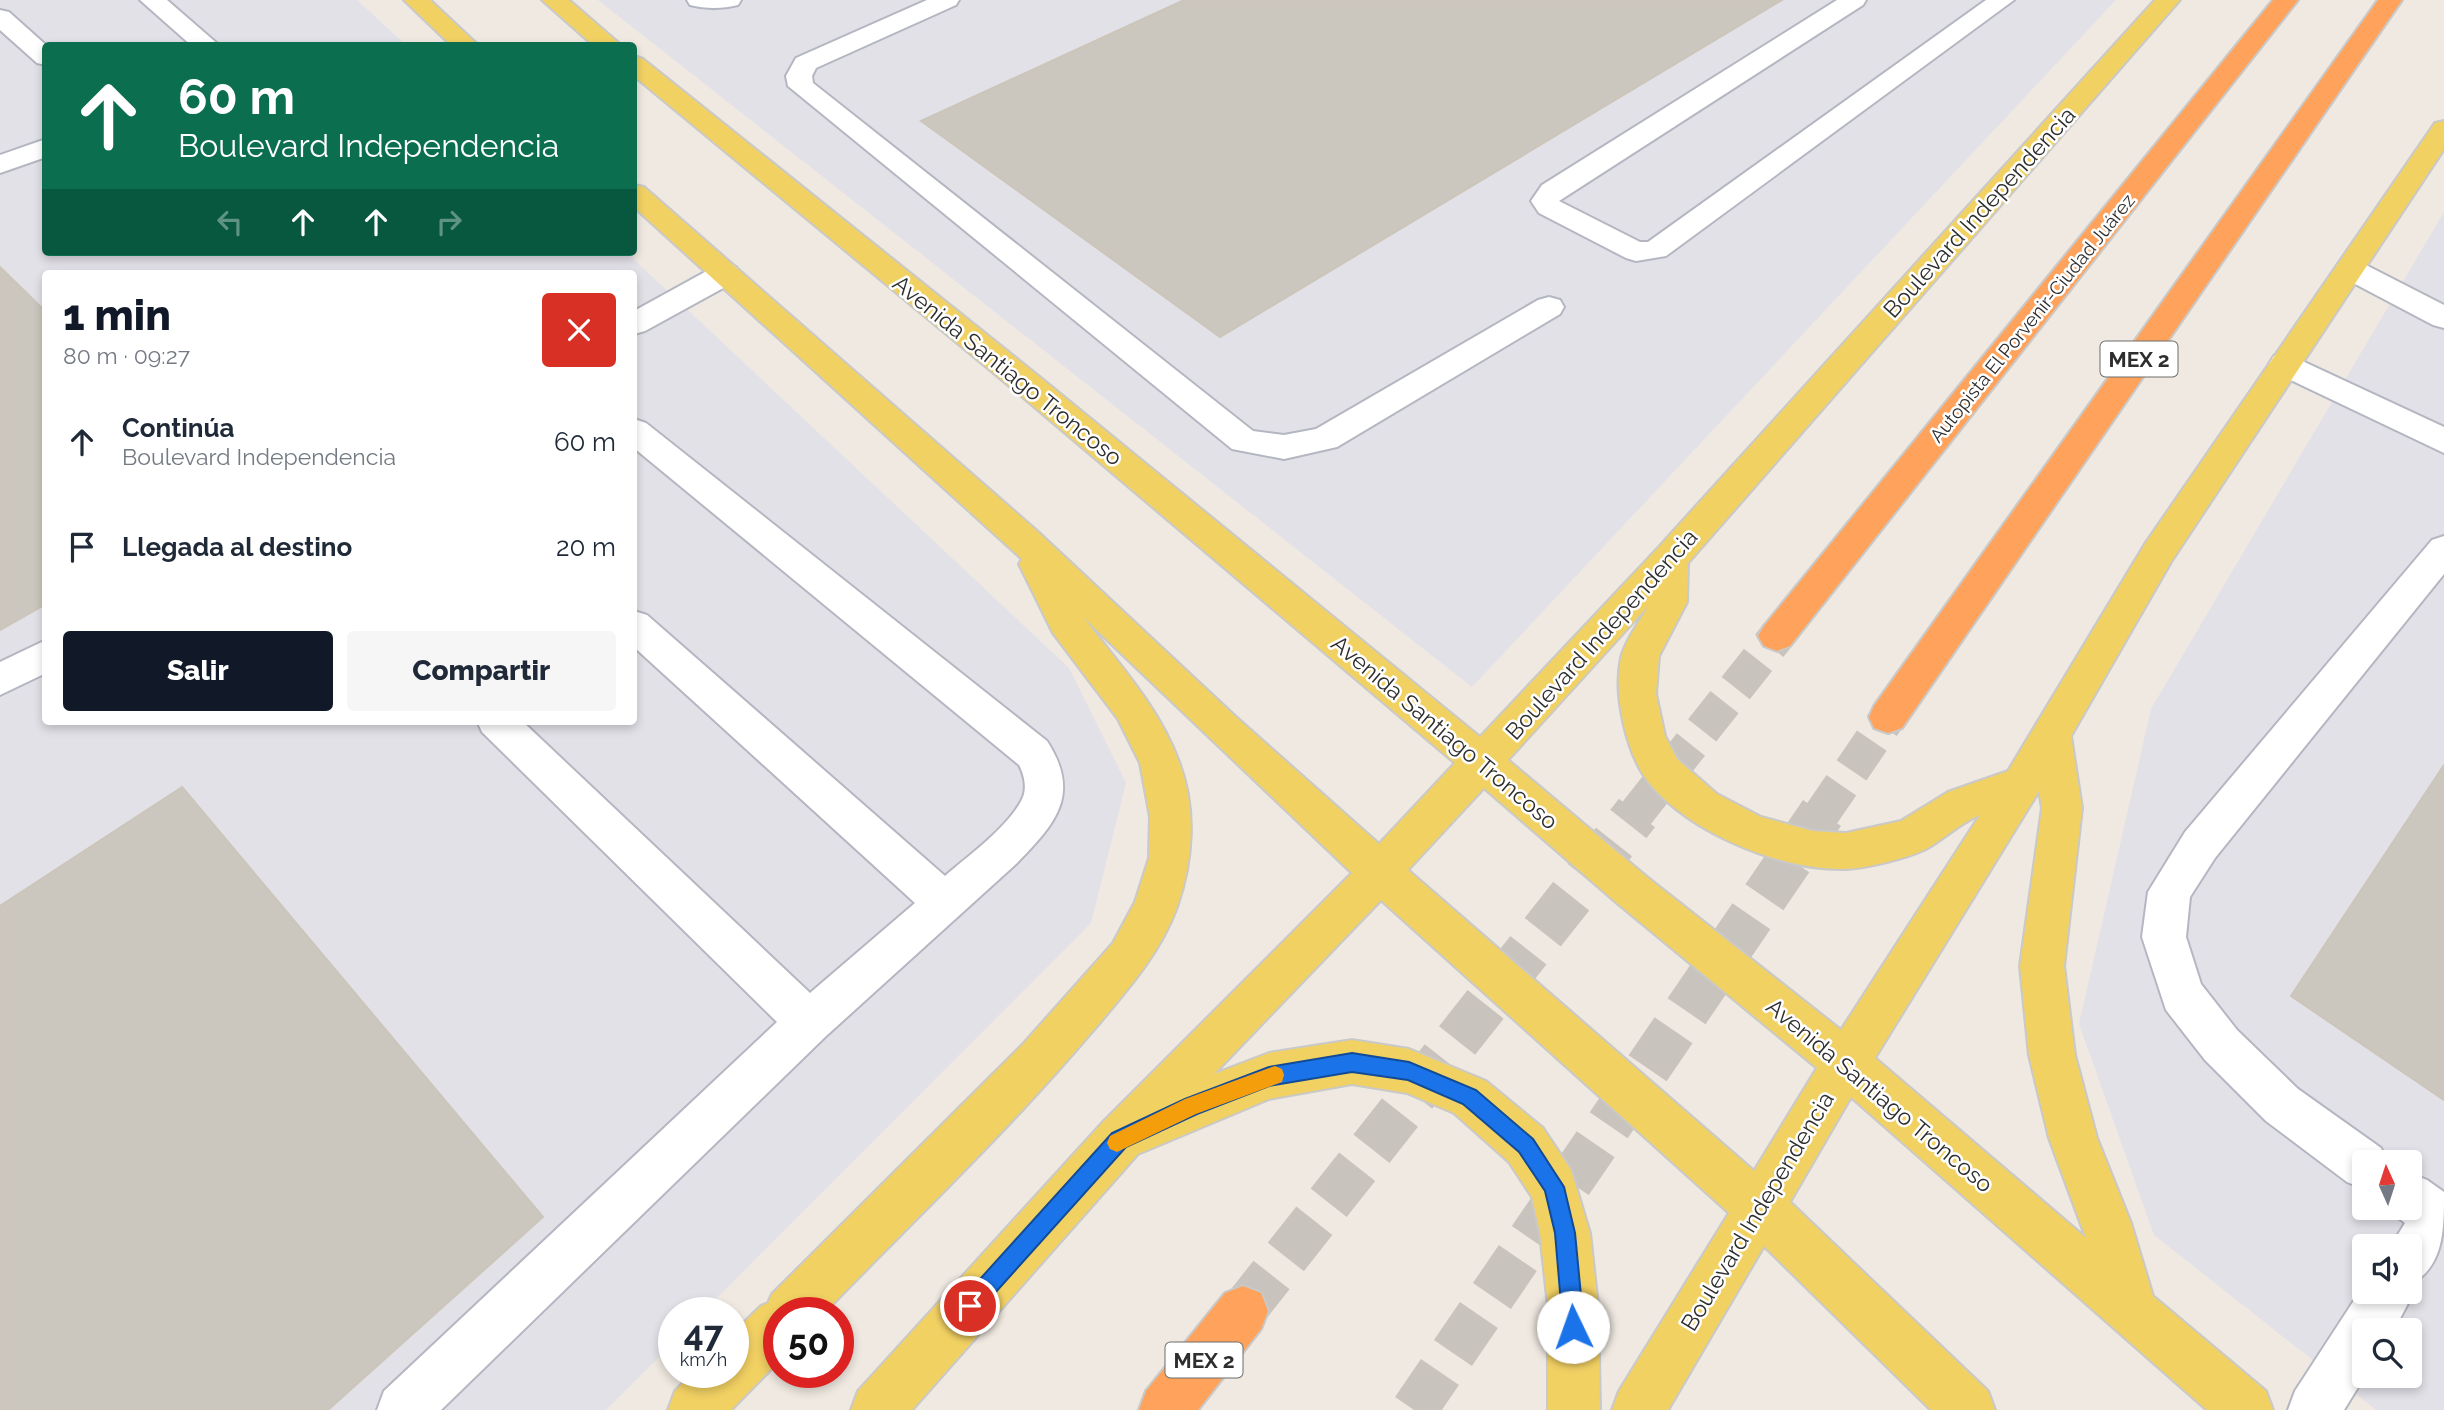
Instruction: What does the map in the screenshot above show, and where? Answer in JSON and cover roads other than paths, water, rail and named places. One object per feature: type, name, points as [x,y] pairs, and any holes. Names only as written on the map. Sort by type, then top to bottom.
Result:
[{"type":"highway","name":"Autopista El Porvenir-Ciudad Juárez","points":[[1777,636],[2286,0]]},
{"type":"highway","name":"MEX 2","points":[[1888,717],[2390,0]]},
{"type":"highway","name":"MEX 2","points":[[1165,1410],[1243,1311]]},
{"type":"main road","points":[[416,0],[463,42]]},
{"type":"main road","points":[[554,0],[605,42]]},
{"type":"main road","name":"Boulevard Independencia","points":[[877,1410],[1119,1140],[1380,872],[1670,559],[2168,0]]},
{"type":"main road","name":"Avenida Santiago Troncoso","points":[[637,66],[1040,395],[1632,890],[1846,1063],[2247,1410]]},
{"type":"main road","name":"Boulevard Independencia","points":[[1638,1410],[1846,1063],[2022,784],[2158,553],[2444,129]]},
{"type":"main road","points":[[637,196],[1025,540],[1213,719],[1380,872],[1760,1208],[1969,1410]]},
{"type":"main road","points":[[805,1297],[1040,1059],[1128,957],[1155,908],[1170,858],[1170,817],[1160,764],[1132,708],[1066,623],[1025,540]]},
{"type":"main road","points":[[1670,559],[1668,602],[1640,656],[1637,694],[1646,737],[1663,771],[1703,806],[1752,833],[1813,849],[1846,850],[1910,837],[1962,804],[2022,784]]},
{"type":"main road","points":[[2051,733],[2062,808],[2042,966],[2052,1055],[2073,1138],[2106,1223],[2132,1308]]},
{"type":"main road","points":[[1119,1140],[1192,1106],[1269,1076],[1352,1062],[1409,1071],[1470,1097],[1526,1146],[1554,1187],[1565,1233],[1573,1306],[1574,1410]]},
{"type":"main road","points":[[749,1354],[763,1340]]},
{"type":"main road","points":[[694,1410],[715,1388]]},
{"type":"lane","points":[[152,0],[203,42]]},
{"type":"lane","points":[[699,0],[729,0]]},
{"type":"lane","points":[[947,0],[805,63],[799,76],[800,86],[1244,441],[1284,447],[1325,439],[1549,307]]},
{"type":"lane","points":[[1854,0],[1552,191],[1546,195],[1545,201],[1549,207],[1636,252],[1656,250],[2002,0]]},
{"type":"lane","points":[[0,17],[42,54]]},
{"type":"lane","points":[[0,165],[42,151]]},
{"type":"lane","points":[[2350,269],[2444,318]]},
{"type":"lane","points":[[637,322],[724,274]]},
{"type":"lane","points":[[2285,364],[2444,442]]},
{"type":"lane","points":[[402,1410],[809,1022],[944,903],[1032,820],[1044,793],[1041,765],[1033,752],[637,433]]},
{"type":"lane","points":[[2352,1156],[2282,1105],[2221,1045],[2182,995],[2164,937],[2169,892],[2200,845],[2444,549]]},
{"type":"lane","points":[[637,628],[944,903]]},
{"type":"lane","points":[[0,680],[42,657]]},
{"type":"lane","points":[[500,725],[809,1022]]},
{"type":"lane","points":[[2421,1234],[2430,1212]]},
{"type":"lane","points":[[2314,1410],[2352,1349]]},
{"type":"tunnel","points":[[1635,815],[1777,636]]},
{"type":"tunnel","points":[[1821,815],[1888,717]]},
{"type":"tunnel","points":[[1243,1311],[1637,813]]},
{"type":"tunnel","points":[[1414,1410],[1822,813]]}]
